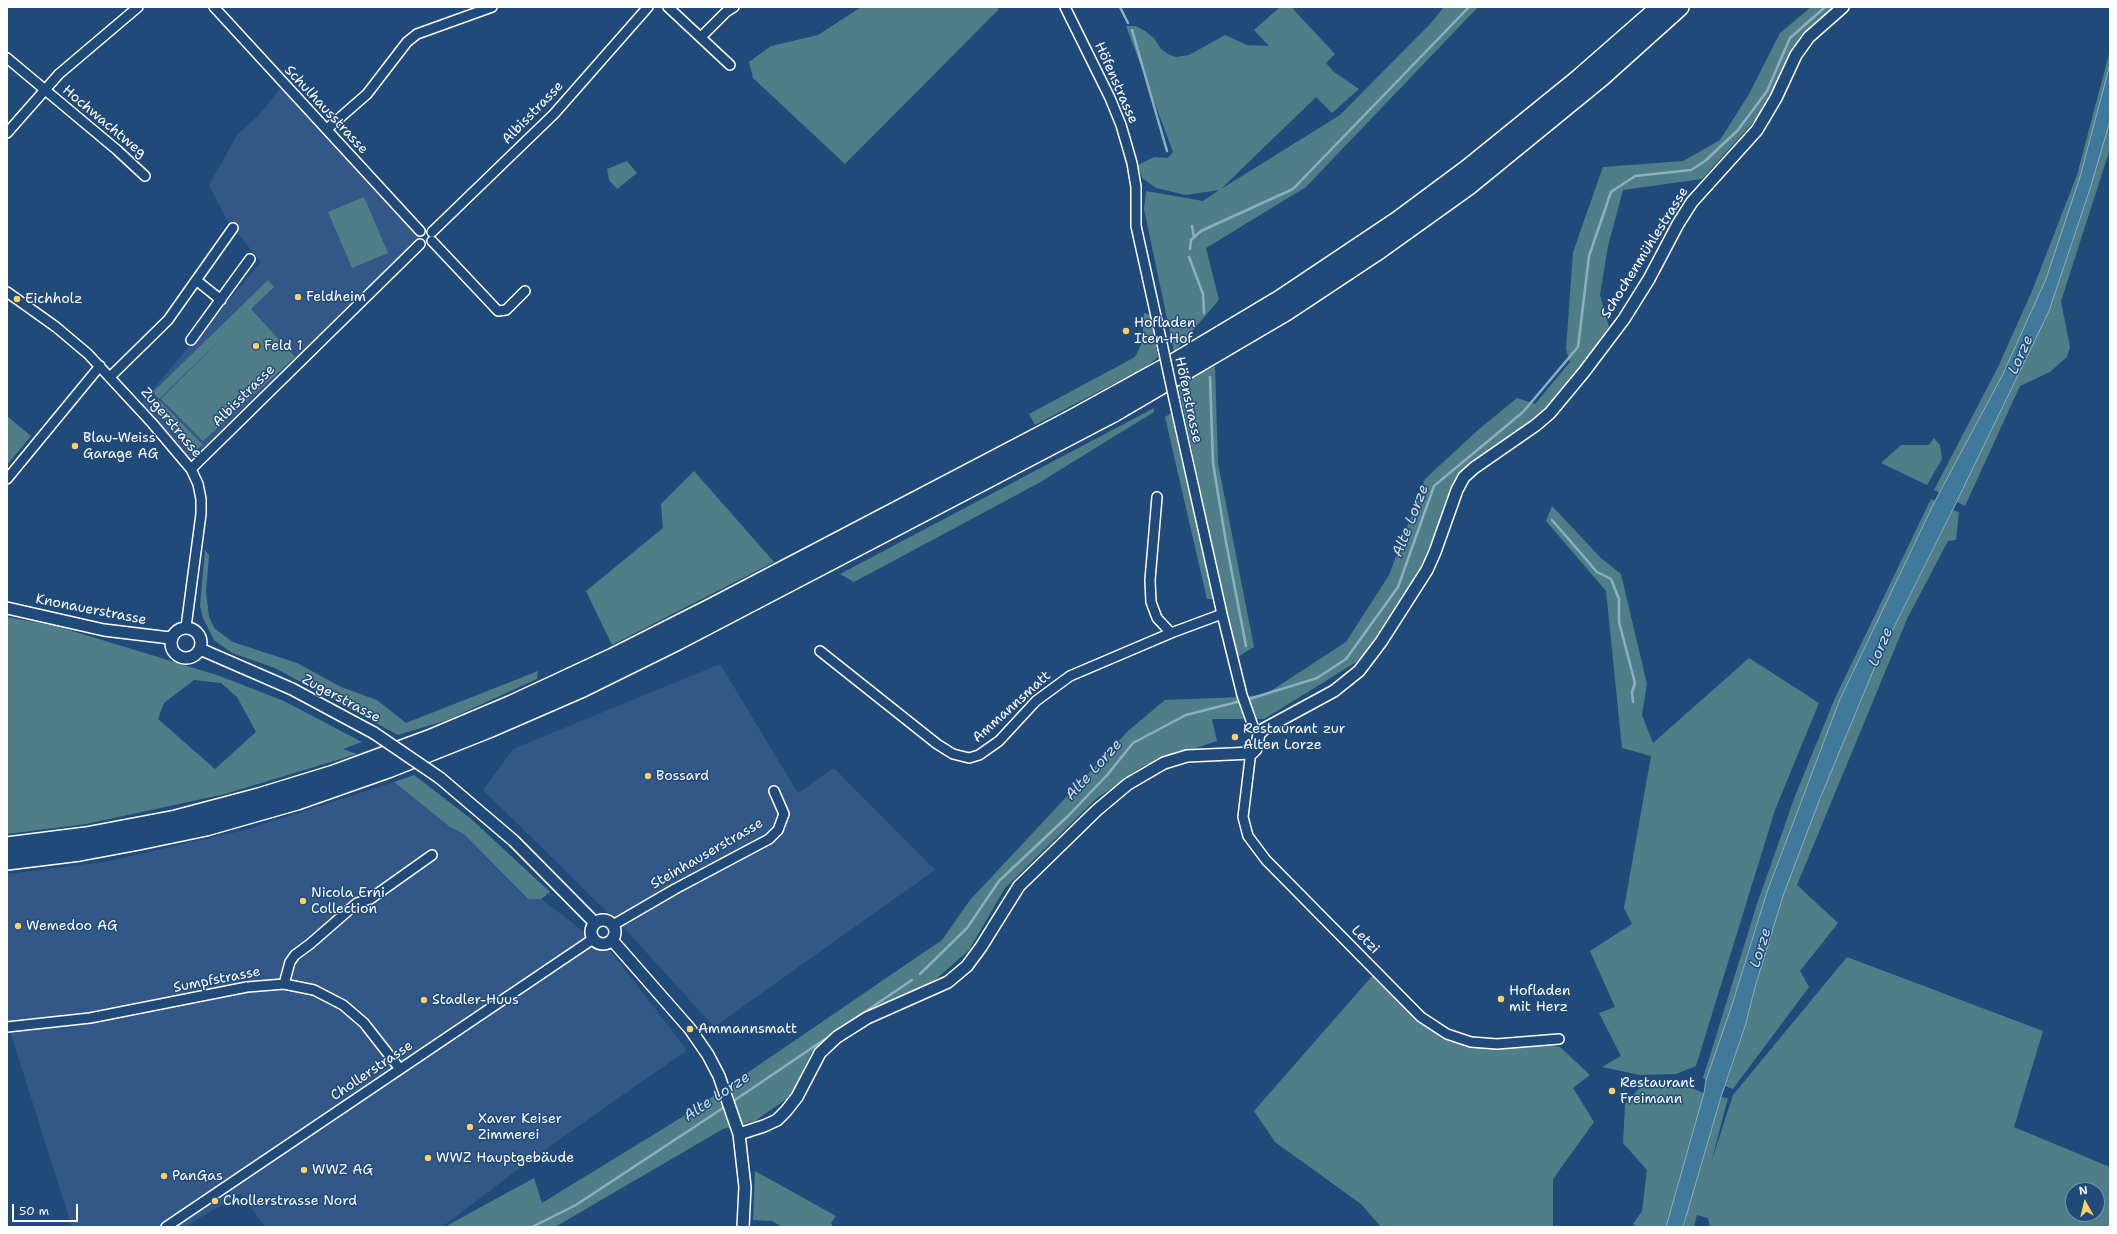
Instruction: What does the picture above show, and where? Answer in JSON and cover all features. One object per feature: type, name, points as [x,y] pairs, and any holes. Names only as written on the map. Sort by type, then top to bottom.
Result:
[{"type":"highway","points":[[7,846],[86,836],[176,819],[252,799],[334,774],[429,739],[512,704],[705,611],[1080,415],[1173,363],[1280,299],[1398,220],[1468,168],[1567,89],[1660,7]]},
{"type":"highway","points":[[7,861],[80,852],[153,839],[231,820],[297,801],[388,769],[491,728],[583,688],[676,642],[1114,413],[1286,312],[1375,253],[1470,185],[1601,78],[1680,7]]},
{"type":"street","points":[[7,133],[59,74],[138,7]]},
{"type":"street","name":"Schulhausstrasse","points":[[214,7],[283,85],[326,129],[420,231]]},
{"type":"street","points":[[326,129],[367,94],[407,42],[416,34],[492,7]]},
{"type":"street","name":"Albisstrasse","points":[[432,236],[554,114],[648,7]]},
{"type":"street","points":[[668,7],[702,37],[730,65]]},
{"type":"street","points":[[702,37],[726,12],[734,7]]},
{"type":"street","name":"Höfenstrasse","points":[[1065,7],[1122,125],[1132,163],[1136,187],[1136,226],[1222,614],[1242,696],[1249,718],[1260,734]]},
{"type":"street","name":"Schochenmühlestrasse","points":[[1260,734],[1267,727],[1334,691],[1356,674],[1368,662],[1427,570],[1435,552],[1456,490],[1464,477],[1474,468],[1536,425],[1550,413],[1584,372],[1624,319],[1649,279],[1688,208],[1705,186],[1756,130],[1776,98],[1796,55],[1808,37],[1843,7]]},
{"type":"street","name":"Hochwachtweg","points":[[7,58],[145,176]]},
{"type":"street","points":[[110,377],[160,329],[234,228]]},
{"type":"street","points":[[432,236],[426,246],[420,244],[417,238],[420,231],[425,229],[432,236],[498,311],[506,310],[525,291]]},
{"type":"street","name":"Albisstrasse","points":[[191,469],[266,393],[420,244]]},
{"type":"street","points":[[191,340],[250,259]]},
{"type":"street","points":[[196,280],[221,300]]},
{"type":"street","name":"Zugerstrasse","points":[[7,292],[56,327],[100,366],[191,469],[198,484],[201,499],[201,514],[186,627]]},
{"type":"street","points":[[7,479],[100,366]]},
{"type":"street","points":[[1157,497],[1150,580],[1150,602],[1157,618],[1171,633]]},
{"type":"street","name":"Knonauerstrasse","points":[[7,608],[104,630],[170,638]]},
{"type":"street","name":"Ammannsmatt","points":[[820,651],[937,744],[953,754],[969,758],[979,755],[999,741],[1036,701],[1070,676],[1171,633],[1222,614]]},
{"type":"street","points":[[186,627],[196,631],[199,634],[201,644],[200,649],[193,656],[183,658],[178,656],[171,649],[170,638],[176,630],[186,627]]},
{"type":"street","name":"Zugerstrasse","points":[[200,649],[292,689],[374,733],[440,778],[514,841],[595,923]]},
{"type":"street","points":[[739,1134],[777,1120],[786,1111],[796,1096],[820,1053],[837,1037],[868,1018],[948,982],[968,966],[981,948],[1019,886],[1097,810],[1128,784],[1164,763],[1187,756],[1249,755],[1256,749],[1260,734]]},
{"type":"street","name":"Letzi","points":[[1249,755],[1250,759],[1243,817],[1248,836],[1266,860],[1420,1017],[1447,1034],[1471,1042],[1497,1044],[1559,1039]]},
{"type":"street","name":"Steinhauserstrasse","points":[[613,925],[675,889],[769,839],[778,830],[784,814],[774,791]]},
{"type":"street","points":[[284,984],[290,962],[295,955],[310,944],[357,903],[370,899],[432,854]]},
{"type":"street","points":[[604,920],[613,925],[615,933],[612,940],[601,944],[593,939],[591,931],[595,923],[604,920]]},
{"type":"street","name":"Chollerstrasse","points":[[166,1227],[593,939]]},
{"type":"street","points":[[612,940],[690,1029],[719,1076],[739,1134],[745,1187],[743,1227]]},
{"type":"street","name":"Sumpfstrasse","points":[[7,1027],[90,1018],[247,987],[284,984],[314,990],[343,1004],[364,1023],[400,1069]]},
{"type":"shaded area","name":"Feldheim","points":[[283,85],[420,231],[420,244],[191,469],[138,407],[261,262],[227,220],[209,185],[237,135],[259,115]]},
{"type":"shaded area","name":"Ammannsmatt","points":[[720,664],[798,793],[834,768],[935,870],[714,1027],[627,931],[483,790],[513,749]]},
{"type":"shaded area","points":[[394,782],[450,827],[464,833],[527,899],[541,899],[613,954],[687,1050],[533,1158],[442,1227],[265,1227],[241,1193],[185,1227],[72,1227],[9,1028],[7,1030],[7,874],[104,862],[245,830]]},
{"type":"green space","points":[[861,7],[995,7],[999,9],[845,164],[753,78],[749,62],[771,46],[818,35]]},
{"type":"green space","points":[[1280,7],[1294,7],[1293,9],[1335,54],[1326,63],[1334,72],[1359,89],[1332,113],[1316,97],[1221,189],[1340,115],[1431,23],[1444,7],[1478,7],[1306,187],[1206,248],[1219,300],[1174,352],[1144,209],[1146,191],[1203,201],[1219,190],[1186,195],[1156,188],[1142,178],[1138,165],[1154,157],[1168,158],[1173,152],[1126,26],[1136,26],[1145,31],[1154,38],[1161,49],[1176,57],[1189,55],[1225,35],[1247,45],[1269,46],[1254,30]]},
{"type":"green space","points":[[1811,7],[1834,7],[1816,21],[1773,100],[1702,179],[1623,190],[1608,246],[1600,295],[1609,327],[1557,399],[1497,452],[1462,473],[1419,578],[1358,661],[1264,719],[1212,719],[1217,741],[1143,766],[1096,799],[1005,888],[969,950],[935,980],[879,1006],[811,1053],[792,1095],[755,1121],[723,1129],[555,1227],[449,1227],[448,1225],[534,1178],[542,1203],[687,1114],[942,940],[970,900],[1128,731],[1165,700],[1242,697],[1266,694],[1346,642],[1389,575],[1425,479],[1478,430],[1517,398],[1535,404],[1570,362],[1566,349],[1573,252],[1603,167],[1683,161],[1720,140],[1749,94],[1780,33]]},
{"type":"green space","points":[[2110,50],[2110,149],[2061,301],[2070,347],[2067,357],[2050,372],[2020,386],[1965,506],[1934,490],[1998,367],[2032,291],[2077,175]]},
{"type":"green space","points":[[627,161],[637,173],[617,189],[609,180],[607,169]]},
{"type":"green space","points":[[364,197],[388,253],[352,268],[328,212]]},
{"type":"green space","points":[[268,280],[274,287],[251,309],[295,357],[203,441],[161,399],[224,336],[159,399],[153,392]]},
{"type":"green space","points":[[1144,313],[1150,315],[1158,357],[1147,366],[1035,425],[1029,414],[1135,357],[1142,343]]},
{"type":"green space","points":[[1215,366],[1218,463],[1254,647],[1236,658],[1178,384]]},
{"type":"green space","points":[[159,400],[203,445],[192,453],[151,405]]},
{"type":"green space","points":[[1154,408],[1154,412],[1037,484],[854,582],[840,574]]},
{"type":"green space","points":[[1171,413],[1213,599],[1207,599],[1165,417]]},
{"type":"green space","points":[[7,416],[31,436],[7,465]]},
{"type":"green space","points":[[1934,438],[1940,445],[1942,459],[1927,485],[1881,463],[1901,445],[1929,445]]},
{"type":"green space","points":[[694,471],[774,562],[612,645],[586,591],[663,528],[661,504]]},
{"type":"green space","points":[[1931,499],[1935,501],[1840,699],[1767,892],[1731,1008],[1706,1080],[1703,1078],[1756,907],[1795,796],[1835,698]]},
{"type":"green space","points":[[1552,506],[1601,558],[1621,574],[1647,684],[1642,715],[1653,743],[1749,658],[1819,703],[1775,810],[1696,1066],[1676,1074],[1640,1075],[1602,1067],[1621,1056],[1599,1013],[1615,1007],[1590,951],[1632,924],[1624,908],[1651,756],[1622,748],[1606,591],[1546,521]]},
{"type":"green space","points":[[1953,510],[1959,512],[1956,540],[1948,541],[1907,619],[1797,885],[1838,923],[1800,971],[1809,987],[1733,1089],[1725,1086],[1746,1023],[1755,987],[1783,896],[1819,801],[1878,659]]},
{"type":"green space","points":[[205,550],[209,555],[206,591],[209,617],[215,629],[233,642],[297,663],[341,687],[377,700],[406,723],[538,671],[537,679],[447,720],[398,735],[275,668],[232,653],[214,640],[203,618],[200,606]]},
{"type":"green space","points":[[7,617],[56,626],[217,675],[284,701],[362,742],[343,749],[357,754],[225,794],[86,824],[7,834]],"holes":[[[194,680],[221,683],[237,697],[256,732],[215,769],[158,719],[164,703]]]},
{"type":"green space","points":[[414,775],[470,818],[550,892],[541,899],[528,899],[464,834],[450,827],[394,782]]},
{"type":"green space","points":[[1847,957],[2043,1031],[2014,1127],[2110,1167],[2110,1227],[1710,1227],[1708,1218],[1697,1215],[1694,1227],[1683,1227],[1721,1097],[1728,1098],[1711,1163],[1733,1095]]},
{"type":"green space","points":[[1373,975],[1418,1021],[1443,1039],[1473,1047],[1547,1045],[1560,1047],[1590,1075],[1573,1088],[1594,1122],[1553,1179],[1553,1227],[1381,1227],[1361,1204],[1275,1142],[1254,1111]]},
{"type":"green space","points":[[1643,1084],[1686,1086],[1704,1093],[1666,1227],[1636,1227],[1633,1224],[1642,1211],[1647,1170],[1623,1143],[1625,1104]]},
{"type":"green space","points":[[755,1171],[836,1216],[831,1223],[833,1227],[782,1227],[772,1221],[753,1220]]},
{"type":"water","name":"Lorze","points":[[2110,64],[2110,121],[2090,189],[2049,311],[1958,499],[1878,659],[1819,801],[1783,896],[1755,987],[1746,1023],[1721,1097],[1683,1227],[1666,1227],[1704,1093],[1706,1080],[1731,1008],[1767,892],[1840,699],[1935,501],[2003,374],[2046,279],[2080,177]]},
{"type":"waterway","points":[[1120,7],[1128,23]]},
{"type":"waterway","points":[[1190,249],[1191,240],[1201,231],[1293,189],[1469,7]]},
{"type":"waterway","name":"Alte Lorze","points":[[1246,700],[1317,678],[1346,659],[1398,587],[1434,486],[1523,412],[1578,347],[1589,256],[1611,192],[1635,176],[1691,170],[1705,161],[1738,130],[1767,91],[1790,38],[1825,7]]},
{"type":"waterway","points":[[1132,30],[1167,151]]},
{"type":"waterway","points":[[1192,226],[1194,237]]},
{"type":"waterway","points":[[1189,257],[1203,294],[1204,313]]},
{"type":"waterway","points":[[1210,377],[1213,463],[1226,542],[1246,646]]},
{"type":"waterway","points":[[1552,520],[1597,572],[1611,579],[1619,599],[1619,622],[1635,683],[1632,692],[1633,702]]},
{"type":"waterway","name":"Alte Lorze","points":[[920,974],[967,928],[999,881],[1069,815],[1108,774],[1133,743],[1186,715],[1241,701]]},
{"type":"waterway","name":"Alte Lorze","points":[[844,1026],[912,980]]},
{"type":"waterway","name":"Alte Lorze","points":[[732,1102],[834,1033]]},
{"type":"waterway","name":"Alte Lorze","points":[[532,1227],[576,1205],[726,1106]]},
{"type":"place","name":"Feldheim","points":[[298,297]]},
{"type":"place","name":"Eichholz","points":[[17,299]]},
{"type":"place","name":"Hofladen Iten-Hof","points":[[1126,331]]},
{"type":"place","name":"Feld 1","points":[[256,346]]},
{"type":"place","name":"Blau-Weiss Garage AG","points":[[75,446]]},
{"type":"place","name":"Restaurant zur Alten Lorze","points":[[1235,737]]},
{"type":"place","name":"Bossard","points":[[648,776]]},
{"type":"place","name":"Nicola Erni Collection","points":[[303,901]]},
{"type":"place","name":"Wemedoo AG","points":[[18,926]]},
{"type":"place","name":"Hofladen mit Herz","points":[[1501,999]]},
{"type":"place","name":"Stadler-Huus","points":[[424,1000]]},
{"type":"place","name":"Ammannsmatt","points":[[690,1029]]},
{"type":"place","name":"Restaurant Freimann","points":[[1612,1091]]},
{"type":"place","name":"Xaver Keiser Zimmerei","points":[[470,1127]]},
{"type":"place","name":"WWZ Hauptgebäude","points":[[428,1158]]},
{"type":"place","name":"WWZ AG","points":[[304,1170]]},
{"type":"place","name":"PanGas","points":[[164,1176]]},
{"type":"place","name":"Chollerstrasse Nord","points":[[215,1201]]}]
